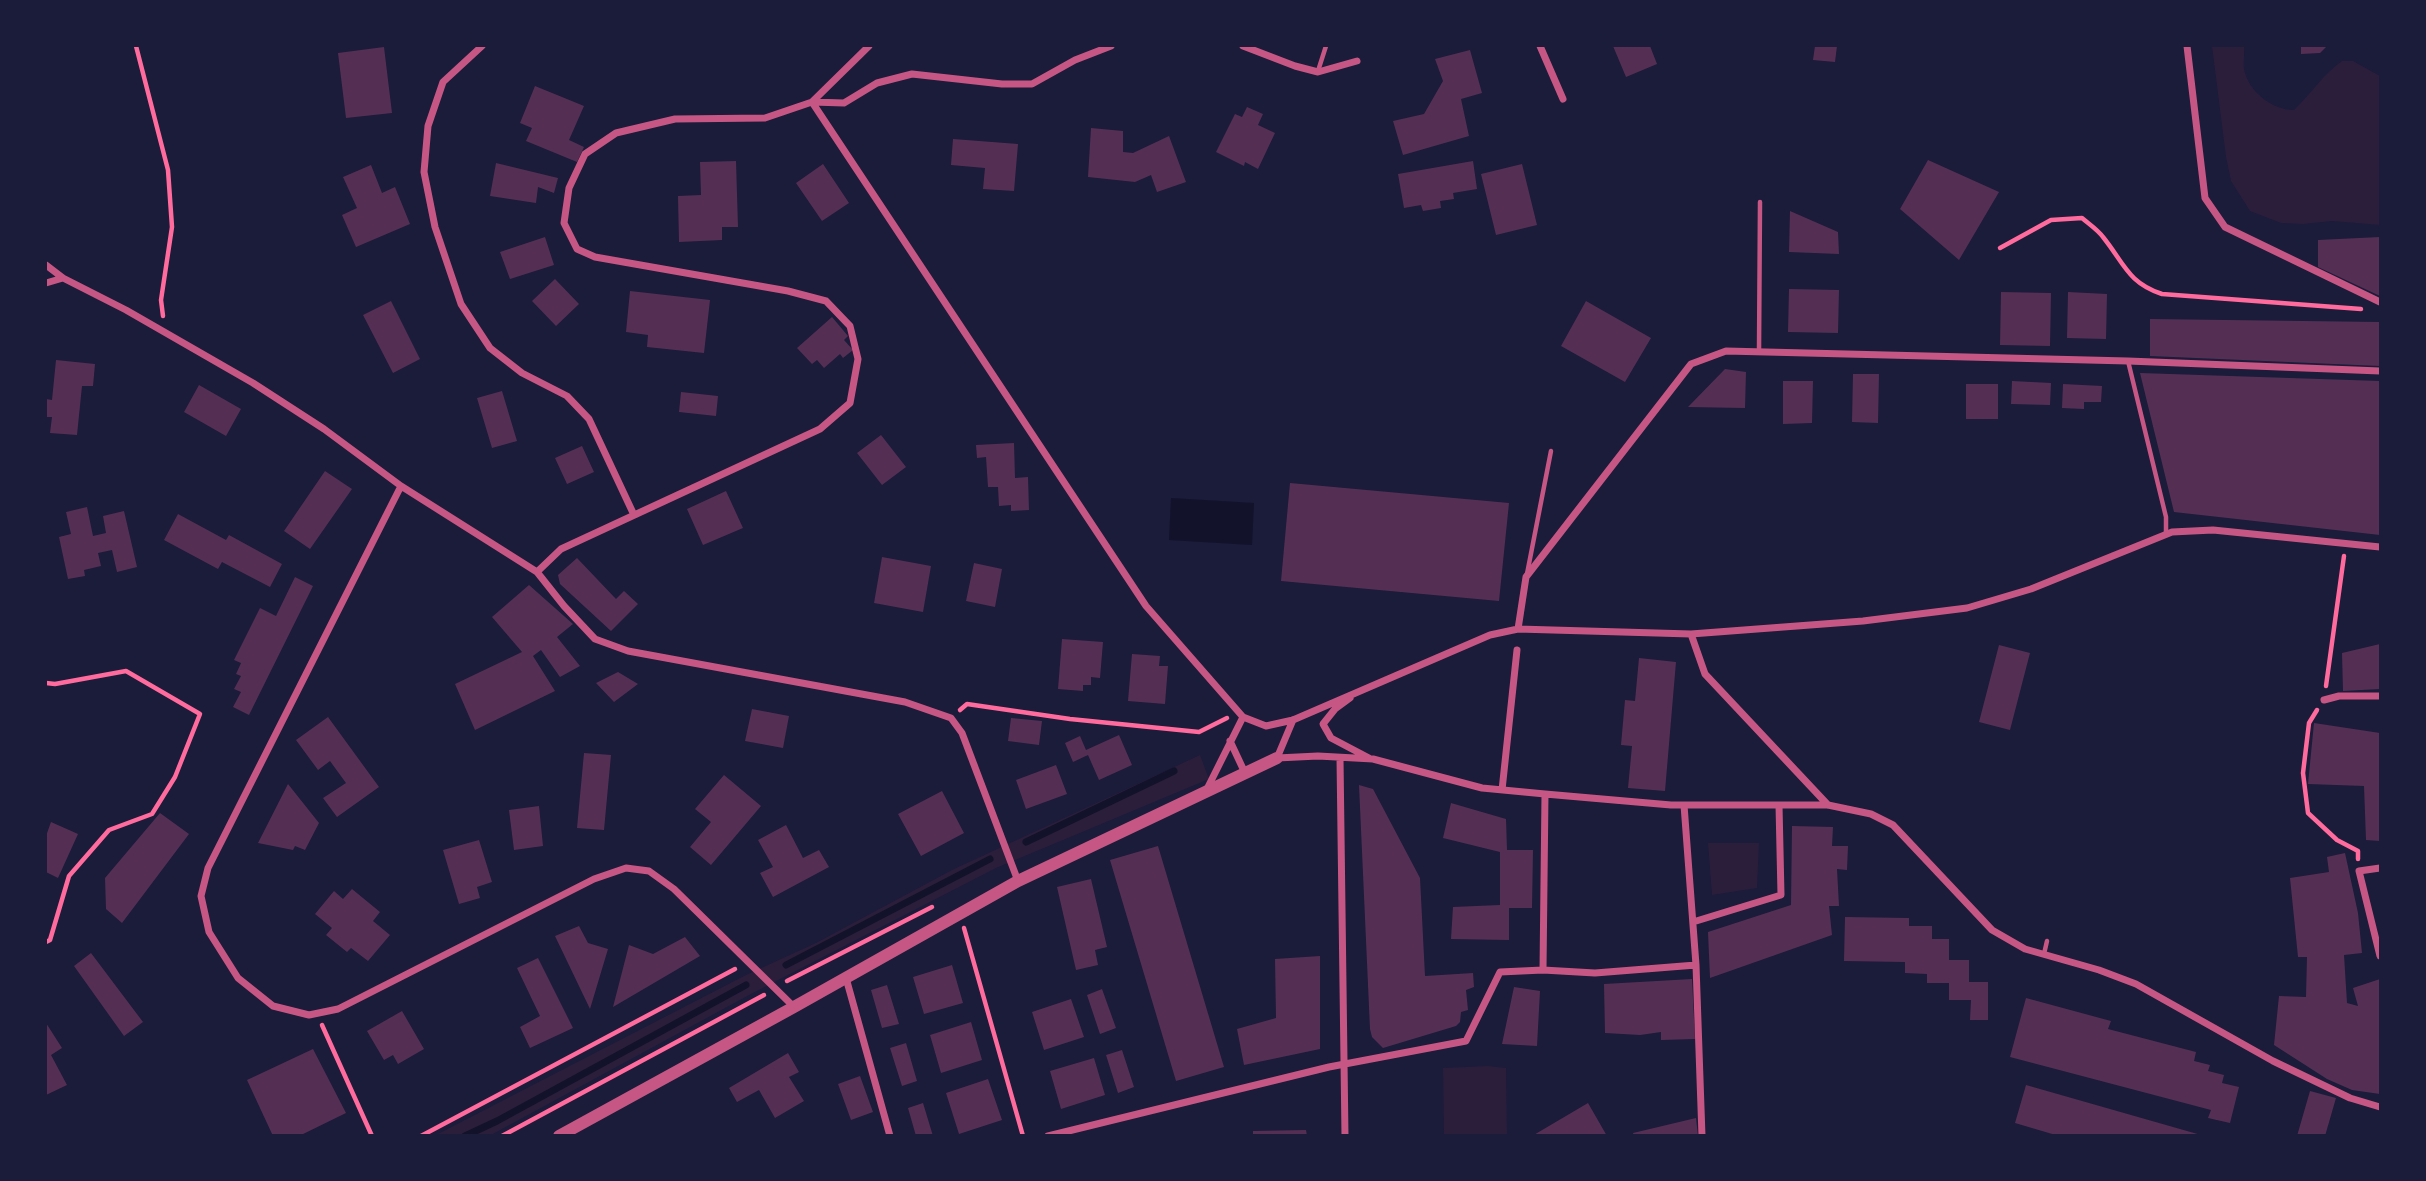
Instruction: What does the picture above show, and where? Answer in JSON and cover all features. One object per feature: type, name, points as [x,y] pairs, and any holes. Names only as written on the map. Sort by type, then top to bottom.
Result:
[{"type":"street","points":[[482,46],[443,82],[428,126],[424,172],[435,228],[461,304],[490,348],[522,373],[567,396],[589,419],[634,515]]},
{"type":"street","points":[[812,102],[869,46]]},
{"type":"street","points":[[537,572],[561,549],[820,429],[850,403],[858,359],[850,326],[826,302],[788,291],[628,265],[595,257],[577,249],[564,223],[569,188],[585,154],[616,133],[675,119],[765,118],[812,102],[844,103],[877,83],[912,74],[1002,84],[1032,84],[1075,60],[1111,46]]},
{"type":"street","points":[[1243,46],[1318,72],[1357,61]]},
{"type":"street","points":[[1539,46],[1563,99]]},
{"type":"street","points":[[2188,46],[2206,198],[2225,227],[2381,302]]},
{"type":"street","points":[[812,102],[1146,606],[1244,717],[1266,726],[1293,720],[1490,635],[1518,629],[1691,634],[1863,621],[1966,608],[2031,589],[2166,534],[2213,530],[2381,547]]},
{"type":"street","points":[[46,265],[63,278],[253,383],[324,429],[401,486],[537,572],[564,607],[595,639],[611,646],[905,702],[951,718],[962,733],[1018,881]]},
{"type":"street","points":[[46,283],[63,278]]},
{"type":"street","points":[[1518,629],[1526,576],[1691,365],[1726,351],[2128,361],[2381,371]]},
{"type":"street","points":[[401,486],[208,868],[201,896],[209,933],[238,978],[273,1006],[309,1015],[338,1009],[594,879],[626,867],[649,871],[674,889],[794,1007]]},
{"type":"street","points":[[1691,634],[1705,674],[1828,805]]},
{"type":"street","points":[[1502,790],[1517,650]]},
{"type":"street","points":[[1363,689],[1335,709],[1323,724],[1331,738],[1373,759],[1482,788],[1684,805],[1828,805],[1855,809],[1893,825],[1992,930],[2025,949],[2099,970],[2136,984],[2273,1061],[2350,1098],[2381,1107]]},
{"type":"street","points":[[2324,699],[2339,696],[2381,696]]},
{"type":"street","points":[[1205,793],[1244,717]]},
{"type":"street","points":[[1277,758],[1293,720]]},
{"type":"street","points":[[1230,741],[1245,773]]},
{"type":"street","points":[[559,1136],[1018,881],[1277,758],[1318,756],[1373,759]]},
{"type":"street","points":[[1340,758],[1345,1136]]},
{"type":"street","points":[[1543,970],[1545,794]]},
{"type":"street","points":[[1684,805],[1696,965],[1702,1136]]},
{"type":"street","points":[[1693,922],[1782,895],[1779,805]]},
{"type":"street","points":[[2381,868],[2359,870],[2381,956]]},
{"type":"street","points":[[1048,1136],[1343,1065],[1465,1041],[1500,972],[1543,970],[1595,973],[1696,965]]},
{"type":"street","points":[[845,978],[890,1136]]},
{"type":"lane","points":[[1318,72],[1326,46]]},
{"type":"lane","points":[[1759,351],[1760,202]]},
{"type":"lane","points":[[2128,361],[2166,517],[2166,534]]},
{"type":"lane","points":[[1526,576],[1550,451]]},
{"type":"lane","points":[[2044,955],[2047,941]]},
{"type":"path","points":[[136,46],[168,170],[172,227],[161,300],[164,332]]},
{"type":"path","points":[[2000,248],[2051,220],[2082,218],[2103,236],[2114,254],[2144,288],[2162,294],[2369,310]]},
{"type":"path","points":[[2347,545],[2324,699],[2309,723],[2303,773],[2308,813],[2337,840],[2358,850],[2359,870]]},
{"type":"path","points":[[46,683],[55,684],[126,671],[200,714],[175,777],[152,814],[109,830],[69,876],[50,940],[46,942]]},
{"type":"path","points":[[951,718],[967,704],[1070,719],[1199,732],[1222,721],[1238,709]]},
{"type":"path","points":[[502,1136],[755,1001],[774,988],[941,903]]},
{"type":"path","points":[[960,913],[1023,1136]]},
{"type":"path","points":[[421,1136],[747,961]]},
{"type":"path","points":[[317,1013],[372,1136]]},
{"type":"shaded area","points":[[2212,46],[2244,46],[2244,69],[2250,85],[2262,98],[2286,109],[2294,110],[2342,61],[2353,61],[2380,76],[2380,225],[2332,221],[2281,223],[2250,211],[2231,181]]},
{"type":"shaded area","points":[[1171,498],[1254,503],[1252,545],[1169,540]]},
{"type":"shaded area","points":[[1200,755],[1209,779],[996,868],[751,994],[491,1135],[434,1136],[746,975],[816,943],[952,870]]},
{"type":"shaded area","points":[[1708,843],[1759,843],[1757,888],[1712,895]]},
{"type":"shaded area","points":[[1443,1068],[1506,1068],[1507,1135],[1444,1135]]},
{"type":"building","points":[[1613,46],[1650,46],[1657,64],[1626,77]]},
{"type":"building","points":[[1815,46],[1837,46],[1835,62],[1813,60]]},
{"type":"building","points":[[2301,46],[2327,46],[2320,53],[2301,54]]},
{"type":"building","points":[[384,47],[392,113],[346,118],[338,53]]},
{"type":"building","points":[[1470,50],[1482,93],[1461,99],[1469,136],[1403,155],[1393,121],[1424,114],[1443,81],[1435,59]]},
{"type":"building","points":[[535,86],[584,106],[569,140],[584,147],[577,162],[526,141],[532,128],[520,123]]},
{"type":"building","points":[[1247,107],[1263,114],[1258,125],[1275,133],[1258,169],[1245,162],[1244,166],[1216,152],[1235,114],[1242,117]]},
{"type":"building","points":[[1091,128],[1123,131],[1123,152],[1133,153],[1169,136],[1186,182],[1157,192],[1151,175],[1135,182],[1088,177]]},
{"type":"building","points":[[953,139],[1018,144],[1014,191],[983,189],[985,168],[951,165]]},
{"type":"building","points":[[1928,160],[1999,192],[1959,260],[1900,209]]},
{"type":"building","points":[[736,161],[738,227],[722,227],[722,240],[679,242],[678,196],[701,195],[700,162]]},
{"type":"building","points":[[1473,161],[1477,189],[1453,193],[1454,199],[1440,201],[1441,208],[1423,211],[1421,205],[1404,208],[1398,174]]},
{"type":"building","points":[[496,163],[558,178],[554,193],[538,187],[536,203],[490,196]]},
{"type":"building","points":[[823,164],[849,203],[822,221],[796,183]]},
{"type":"building","points":[[1522,164],[1537,225],[1496,235],[1481,174]]},
{"type":"building","points":[[371,165],[382,193],[395,187],[410,224],[356,247],[342,215],[357,208],[343,177]]},
{"type":"building","points":[[1790,211],[1838,232],[1839,254],[1789,252]]},
{"type":"building","points":[[545,237],[554,265],[510,279],[500,252]]},
{"type":"building","points":[[2380,237],[2380,296],[2318,267],[2318,240]]},
{"type":"building","points":[[555,279],[579,304],[556,326],[532,301]]},
{"type":"building","points":[[1789,289],[1839,290],[1838,333],[1788,332]]},
{"type":"building","points":[[630,291],[710,300],[704,353],[647,347],[648,335],[626,332]]},
{"type":"building","points":[[2001,292],[2051,293],[2050,346],[2000,345]]},
{"type":"building","points":[[2068,292],[2107,294],[2106,339],[2067,338]]},
{"type":"building","points":[[391,301],[420,359],[393,373],[363,315]]},
{"type":"building","points":[[1586,301],[1651,338],[1625,382],[1561,346]]},
{"type":"building","points":[[832,317],[848,336],[844,340],[853,350],[843,358],[840,354],[824,368],[817,360],[812,364],[797,348]]},
{"type":"building","points":[[2150,319],[2380,322],[2380,366],[2150,356]]},
{"type":"building","points":[[56,360],[95,364],[93,386],[82,386],[77,435],[50,433],[52,417],[46,417],[46,399],[52,400]]},
{"type":"building","points":[[1725,369],[1746,372],[1745,408],[1688,407]]},
{"type":"building","points":[[2140,373],[2380,381],[2380,535],[2174,512]]},
{"type":"building","points":[[1853,374],[1879,374],[1878,423],[1852,422]]},
{"type":"building","points":[[1783,381],[1813,381],[1812,423],[1783,424]]},
{"type":"building","points":[[2012,381],[2051,383],[2050,405],[2011,404]]},
{"type":"building","points":[[1966,384],[1998,384],[1998,419],[1966,419]]},
{"type":"building","points":[[2063,384],[2102,386],[2101,402],[2084,402],[2084,409],[2062,408]]},
{"type":"building","points":[[199,385],[241,409],[226,436],[184,412]]},
{"type":"building","points":[[502,391],[517,441],[492,448],[477,398]]},
{"type":"building","points":[[681,392],[718,396],[716,416],[679,412]]},
{"type":"building","points":[[881,435],[906,467],[882,485],[857,453]]},
{"type":"building","points":[[1014,443],[1015,478],[1028,477],[1029,510],[1011,511],[1011,505],[999,506],[998,487],[988,487],[986,457],[977,458],[976,445]]},
{"type":"building","points":[[582,446],[594,472],[567,484],[555,458]]},
{"type":"building","points":[[325,471],[352,489],[310,549],[284,531]]},
{"type":"building","points":[[1290,483],[1509,503],[1499,601],[1281,581]]},
{"type":"building","points":[[726,491],[743,528],[703,545],[687,509]]},
{"type":"building","points":[[87,507],[93,536],[106,533],[103,516],[124,511],[137,567],[117,572],[112,550],[98,553],[101,566],[84,570],[85,576],[68,579],[59,537],[71,534],[66,512]]},
{"type":"building","points":[[178,514],[226,540],[229,535],[282,564],[270,587],[222,562],[218,569],[164,540]]},
{"type":"building","points":[[882,557],[931,566],[923,612],[874,603]]},
{"type":"building","points":[[577,558],[616,599],[624,591],[638,604],[611,631],[560,584],[558,575]]},
{"type":"building","points":[[974,563],[1002,569],[995,607],[966,601]]},
{"type":"building","points":[[295,577],[313,586],[249,715],[233,707],[241,692],[234,689],[241,676],[236,674],[241,663],[234,660],[260,608],[276,616]]},
{"type":"building","points":[[529,585],[573,624],[557,637],[580,666],[560,677],[541,650],[533,656],[555,691],[475,730],[455,684],[522,652],[492,617]]},
{"type":"building","points":[[1062,639],[1103,642],[1100,678],[1091,677],[1091,685],[1083,685],[1083,691],[1058,689]]},
{"type":"building","points":[[2380,644],[2380,689],[2343,691],[2342,653]]},
{"type":"building","points":[[1999,645],[2030,653],[2010,730],[1979,722]]},
{"type":"building","points":[[1132,654],[1160,656],[1159,666],[1168,666],[1165,704],[1128,701]]},
{"type":"building","points":[[1639,658],[1676,662],[1665,791],[1628,788],[1632,746],[1621,745],[1625,700],[1635,701]]},
{"type":"building","points":[[618,672],[638,684],[614,702],[596,683]]},
{"type":"building","points":[[752,709],[789,716],[783,748],[745,741]]},
{"type":"building","points":[[328,717],[379,787],[337,817],[323,798],[346,783],[330,761],[318,770],[296,740]]},
{"type":"building","points":[[1011,718],[1042,721],[1039,745],[1008,741]]},
{"type":"building","points":[[2314,723],[2380,733],[2380,841],[2366,840],[2364,786],[2308,784]]},
{"type":"building","points":[[1119,735],[1132,765],[1099,780],[1088,755],[1073,762],[1065,743],[1080,736],[1086,750]]},
{"type":"building","points":[[584,753],[611,755],[604,830],[577,828]]},
{"type":"building","points":[[1056,765],[1067,794],[1026,809],[1016,780]]},
{"type":"building","points":[[724,775],[761,806],[711,865],[690,847],[711,822],[695,809]]},
{"type":"building","points":[[288,784],[319,823],[305,850],[295,846],[293,850],[258,843]]},
{"type":"building","points":[[1359,785],[1373,789],[1420,878],[1425,976],[1473,973],[1474,987],[1466,990],[1468,1010],[1461,1012],[1460,1022],[1456,1026],[1383,1048],[1372,1037],[1370,1029]]},
{"type":"building","points":[[942,791],[964,833],[921,856],[898,814]]},
{"type":"building","points":[[1451,803],[1506,819],[1507,850],[1533,850],[1532,908],[1509,908],[1509,940],[1451,939],[1453,907],[1500,905],[1500,852],[1443,838]]},
{"type":"building","points":[[539,806],[543,846],[514,850],[509,810]]},
{"type":"building","points":[[160,813],[189,834],[122,923],[106,909],[105,878]]},
{"type":"building","points":[[51,822],[78,834],[58,878],[46,872],[46,836]]},
{"type":"building","points":[[786,825],[803,858],[819,850],[829,867],[773,897],[760,873],[773,867],[758,840]]},
{"type":"building","points":[[1792,826],[1833,827],[1832,846],[1848,846],[1847,870],[1837,869],[1839,906],[1829,906],[1832,935],[1710,978],[1708,932],[1791,905]]},
{"type":"building","points":[[479,840],[492,882],[477,887],[480,898],[459,904],[443,850]]},
{"type":"building","points":[[1158,846],[1224,1067],[1176,1081],[1110,860]]},
{"type":"building","points":[[2345,853],[2358,913],[2362,953],[2344,955],[2347,1003],[2358,1006],[2353,988],[2380,979],[2380,1094],[2352,1090],[2327,1079],[2274,1045],[2279,996],[2306,997],[2307,957],[2298,957],[2290,878],[2329,872],[2327,857]]},
{"type":"building","points":[[1091,879],[1107,947],[1095,950],[1098,965],[1076,970],[1057,887]]},
{"type":"building","points":[[352,889],[380,912],[373,921],[390,935],[368,961],[351,948],[347,952],[326,935],[332,928],[315,914],[334,891],[343,899]]},
{"type":"building","points":[[1845,917],[1909,918],[1909,926],[1932,926],[1932,939],[1949,939],[1949,960],[1969,960],[1969,982],[1988,982],[1988,1020],[1970,1020],[1971,1000],[1949,1000],[1949,983],[1927,983],[1927,974],[1905,973],[1905,962],[1844,961]]},
{"type":"building","points":[[579,926],[588,943],[608,949],[590,1009],[555,936]]},
{"type":"building","points":[[685,937],[700,956],[613,1007],[629,945],[653,954]]},
{"type":"building","points":[[91,953],[143,1022],[124,1036],[74,966]]},
{"type":"building","points":[[1320,956],[1320,1049],[1244,1065],[1237,1029],[1276,1018],[1275,959]]},
{"type":"building","points":[[538,958],[573,1028],[530,1048],[520,1027],[540,1016],[517,968]]},
{"type":"building","points":[[952,965],[963,1003],[924,1014],[913,977]]},
{"type":"building","points":[[1692,979],[1695,1039],[1661,1040],[1661,1032],[1640,1035],[1605,1033],[1604,984]]},
{"type":"building","points":[[887,985],[899,1024],[882,1028],[871,990]]},
{"type":"building","points":[[1514,987],[1540,991],[1537,1046],[1502,1044]]},
{"type":"building","points":[[1102,989],[1116,1028],[1100,1034],[1087,995]]},
{"type":"building","points":[[2026,998],[2111,1021],[2108,1029],[2196,1052],[2194,1061],[2210,1065],[2208,1071],[2224,1075],[2222,1083],[2239,1087],[2230,1123],[2208,1118],[2211,1110],[2010,1057]]},
{"type":"building","points":[[1071,999],[1084,1037],[1044,1050],[1032,1012]]},
{"type":"building","points":[[402,1011],[424,1049],[398,1064],[393,1055],[384,1060],[367,1031]]},
{"type":"building","points":[[971,1022],[982,1060],[941,1073],[930,1035]]},
{"type":"building","points":[[46,1023],[62,1048],[51,1055],[67,1085],[46,1095]]},
{"type":"building","points":[[906,1043],[917,1081],[902,1086],[890,1048]]},
{"type":"building","points":[[313,1049],[346,1113],[299,1136],[273,1136],[247,1080]]},
{"type":"building","points":[[1122,1050],[1134,1087],[1118,1093],[1106,1055]]},
{"type":"building","points":[[788,1053],[799,1072],[789,1077],[804,1101],[775,1118],[759,1090],[737,1102],[729,1088]]},
{"type":"building","points":[[1094,1058],[1105,1095],[1061,1109],[1050,1071]]},
{"type":"building","points":[[860,1076],[873,1112],[851,1120],[838,1084]]},
{"type":"building","points":[[988,1079],[1002,1120],[959,1134],[946,1093]]},
{"type":"building","points":[[2026,1085],[2201,1136],[2059,1136],[2015,1123]]},
{"type":"building","points":[[2310,1091],[2336,1098],[2325,1136],[2297,1136]]},
{"type":"building","points":[[923,1103],[933,1136],[916,1136],[908,1108]]},
{"type":"building","points":[[1588,1103],[1607,1136],[1532,1136]]},
{"type":"building","points":[[1696,1118],[1698,1136],[1634,1136],[1633,1133]]},
{"type":"building","points":[[1306,1130],[1307,1136],[1253,1136],[1253,1131]]},
{"type":"waterway","points":[[1026,842],[1174,771]]},
{"type":"waterway","points":[[786,965],[990,859]]},
{"type":"waterway","points":[[465,1136],[746,985]]}]
